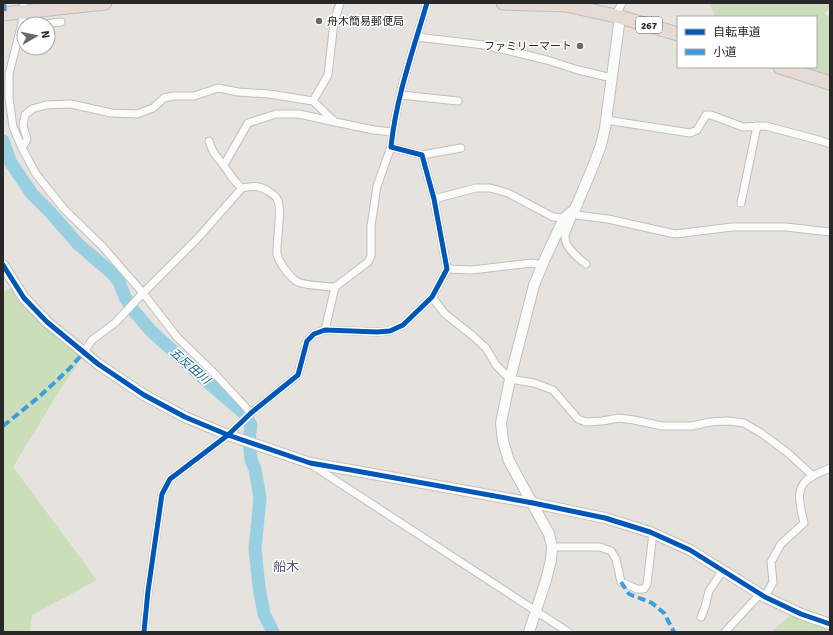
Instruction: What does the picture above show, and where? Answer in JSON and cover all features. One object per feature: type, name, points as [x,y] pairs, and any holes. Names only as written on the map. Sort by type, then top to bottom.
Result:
[{"type":"highway","points":[[3,14],[24,8],[105,3]]},
{"type":"highway","name":"267","points":[[503,3],[566,4],[677,34]]},
{"type":"highway","points":[[783,68],[830,83]]},
{"type":"street","points":[[313,101],[328,75],[334,22],[340,3]]},
{"type":"street","points":[[325,330],[335,287],[368,262],[371,256],[371,226],[377,186],[391,147],[392,132],[408,65],[427,3]]},
{"type":"street","points":[[529,632],[546,580],[551,560],[552,548],[549,534],[509,461],[503,441],[501,423],[510,378],[534,285],[542,265],[568,216],[575,209],[601,145],[612,78],[617,17],[622,3]]},
{"type":"street","points":[[56,22],[60,22]]},
{"type":"street","points":[[417,37],[484,45],[547,60],[578,70],[612,78]]},
{"type":"street","points":[[16,50],[9,74],[8,98],[13,127],[36,174],[64,209],[102,246],[143,293],[177,337],[215,374],[251,413]]},
{"type":"street","points":[[22,148],[27,139],[23,126],[25,115],[32,109],[46,105],[71,104],[112,113],[137,114],[153,108],[164,98],[174,96],[194,96],[218,88],[238,92],[269,94],[313,101],[335,122]]},
{"type":"street","points":[[401,95],[458,101]]},
{"type":"street","points":[[224,166],[248,123],[276,114],[299,114],[374,130],[392,132]]},
{"type":"street","points":[[606,120],[690,133],[697,130],[706,115],[711,115],[743,127],[766,126],[830,144]]},
{"type":"street","points":[[741,203],[756,126]]},
{"type":"street","points":[[209,141],[212,151],[236,184],[242,188]]},
{"type":"street","points":[[391,147],[422,155],[461,148]]},
{"type":"street","points":[[144,632],[148,591],[162,494],[170,479],[228,435],[251,413],[298,374],[307,341],[314,334],[325,330],[390,332],[403,325],[432,297],[447,269],[434,199],[422,155]]},
{"type":"street","points":[[84,352],[92,340],[115,323],[197,239],[242,188],[253,186],[263,187],[278,199],[277,255],[280,263],[295,280],[300,283],[335,287]]},
{"type":"street","points":[[434,199],[476,188],[490,188],[508,193],[553,217],[568,216],[608,219],[675,234],[732,227],[786,227],[830,232]]},
{"type":"street","points":[[568,216],[565,236],[566,242],[574,254],[586,264]]},
{"type":"street","points":[[447,269],[472,270],[532,263],[542,265]]},
{"type":"street","points":[[3,265],[24,298],[47,322],[98,364],[144,394],[185,417],[228,435],[310,463],[533,503],[605,518],[653,533],[690,550],[763,596],[801,614],[830,624]]},
{"type":"street","points":[[432,297],[445,314],[486,348],[496,365],[510,378],[534,383],[554,390],[578,419],[586,422],[619,418],[662,426],[692,426],[710,422],[728,421],[744,423],[761,433],[788,453],[812,476]]},
{"type":"street","points":[[310,463],[568,632]]},
{"type":"street","points":[[725,632],[763,596],[773,582],[771,562],[781,544],[804,523],[799,502],[799,490],[805,481],[812,476],[830,468]]},
{"type":"street","points":[[552,548],[600,547],[611,551],[616,559],[621,582],[637,589],[644,590],[647,584],[653,533]]},
{"type":"street","points":[[701,617],[709,591],[723,570]]},
{"type":"green space","points":[[710,3],[830,3],[830,7],[824,14],[830,17],[830,77],[803,68],[817,68],[817,16],[715,16]]},
{"type":"green space","points":[[14,286],[86,352],[58,393],[13,467],[97,580],[32,615],[30,632],[3,632],[3,292]]},
{"type":"green space","points":[[792,614],[830,623],[830,632],[771,632]]},
{"type":"waterway","name":"五反田川","points":[[3,141],[11,163],[32,194],[78,244],[113,274],[119,282],[125,297],[133,310],[151,331],[244,413],[251,425],[249,440],[251,460],[255,469],[260,498],[255,549],[259,587],[264,614],[273,632]]},
{"type":"marked path","points":[[4,3],[5,14]]},
{"type":"marked path","points":[[3,426],[39,397],[69,369],[84,352]]},
{"type":"marked path","points":[[621,582],[629,594],[652,603],[664,613],[674,632]]},
{"type":"cycle path","points":[[144,632],[148,591],[162,494],[170,479],[228,435],[251,413],[298,375],[307,341],[314,334],[325,330],[390,331],[403,325],[432,297],[447,269],[434,199],[422,155],[391,147],[393,129],[401,92],[427,3]]},
{"type":"cycle path","points":[[3,265],[24,298],[47,322],[98,364],[144,395],[185,417],[228,435],[310,463],[533,503],[605,518],[650,532],[690,550],[765,597],[801,614],[830,624]]},
{"type":"place","name":"舟木簡易郵便局","points":[[319,21]]},
{"type":"place","name":"ファミリーマート","points":[[580,46]]},
{"type":"district","name":"船木","points":[[286,566]]}]
